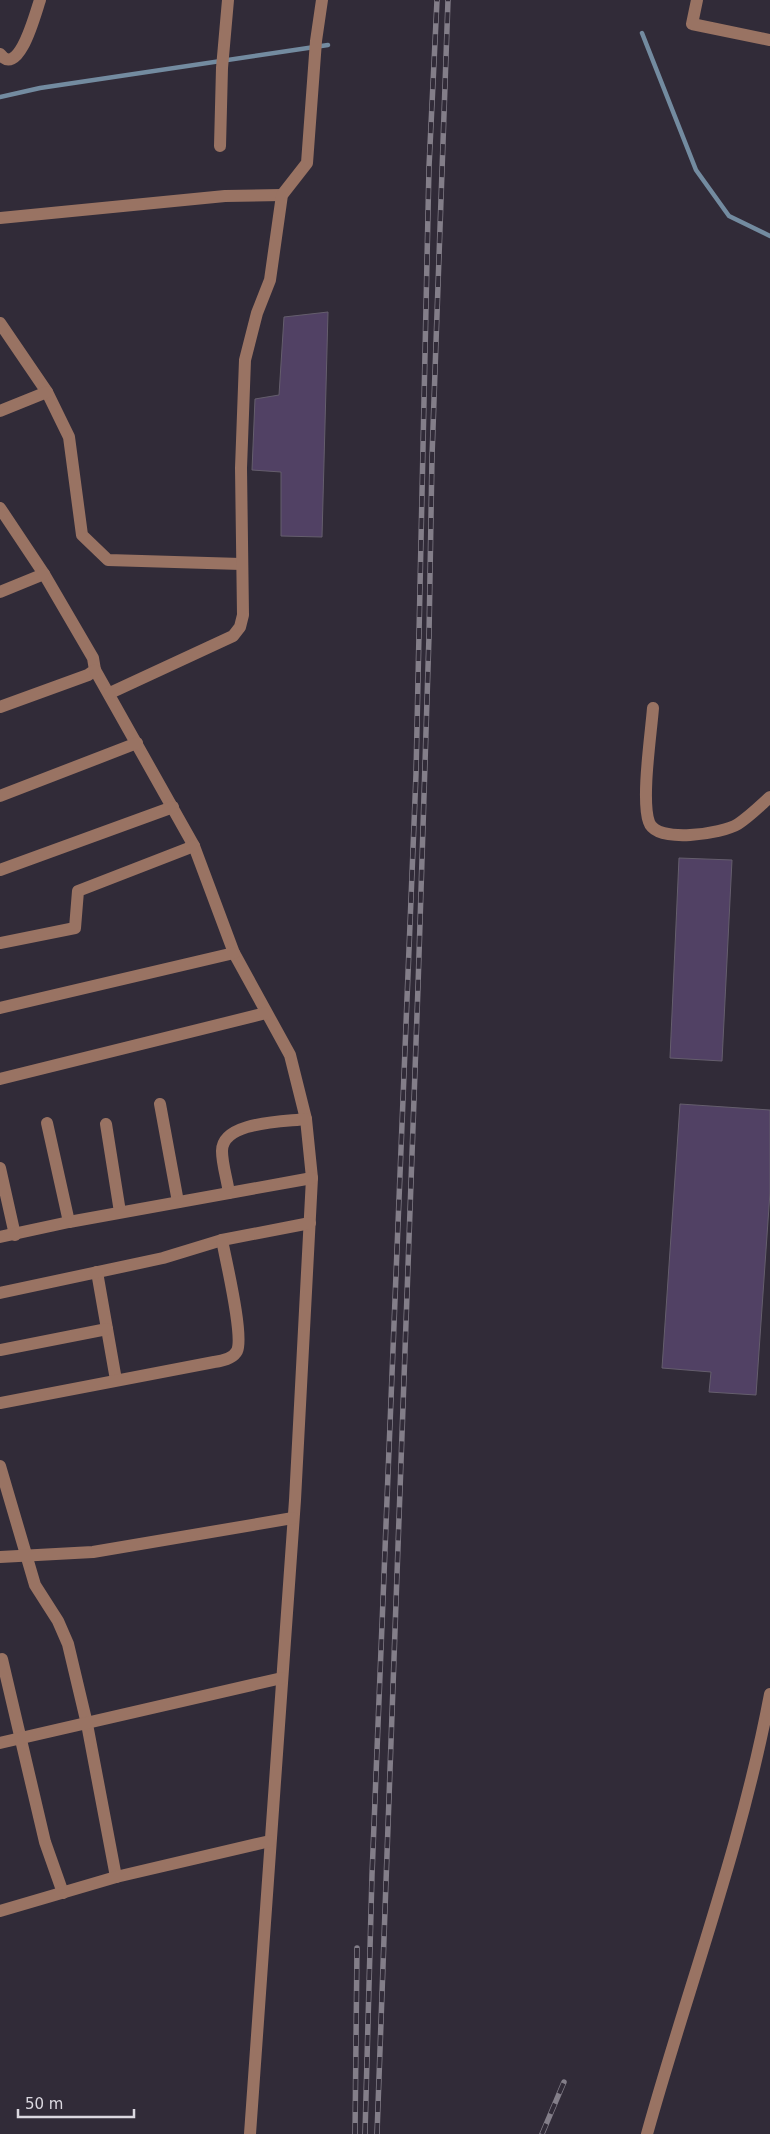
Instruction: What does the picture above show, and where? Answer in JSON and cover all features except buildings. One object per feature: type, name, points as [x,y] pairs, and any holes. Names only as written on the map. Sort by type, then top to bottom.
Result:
[{"type":"street","points":[[0,54],[7,59],[12,59],[21,52],[40,0]]},
{"type":"street","points":[[220,146],[222,68],[228,0]]},
{"type":"street","points":[[110,693],[233,636],[240,627],[244,615],[241,564],[241,468],[245,360],[257,312],[270,280],[282,195],[307,163],[316,41],[322,0]]},
{"type":"street","points":[[697,0],[692,24],[770,40]]},
{"type":"street","points":[[0,218],[225,196],[282,195]]},
{"type":"street","points":[[0,324],[47,392],[69,437],[82,535],[108,560],[241,564]]},
{"type":"street","points":[[0,411],[47,392]]},
{"type":"street","points":[[0,508],[5,526],[44,574],[93,658],[95,670],[110,693],[194,846],[234,953],[290,1055],[306,1119],[312,1178],[310,1223],[293,1518],[250,2134]]},
{"type":"street","points":[[0,592],[44,574]]},
{"type":"street","points":[[0,707],[95,670]]},
{"type":"street","points":[[653,708],[646,804],[648,820],[654,830],[662,834],[678,835],[700,834],[727,828],[737,825],[770,797]]},
{"type":"street","points":[[0,796],[137,743]]},
{"type":"street","points":[[0,870],[173,807]]},
{"type":"street","points":[[0,943],[75,928],[78,891],[194,846]]},
{"type":"street","points":[[0,1008],[234,953]]},
{"type":"street","points":[[0,1079],[266,1013]]},
{"type":"street","points":[[160,1104],[178,1202]]},
{"type":"street","points":[[229,1193],[222,1150],[227,1136],[232,1132],[256,1125],[306,1119]]},
{"type":"street","points":[[47,1123],[69,1222]]},
{"type":"street","points":[[106,1124],[120,1212]]},
{"type":"street","points":[[0,1168],[14,1235]]},
{"type":"street","points":[[0,1238],[120,1212],[312,1178]]},
{"type":"street","points":[[0,1293],[163,1258],[222,1240],[310,1223]]},
{"type":"street","points":[[0,1403],[233,1357],[237,1351],[239,1332],[222,1240]]},
{"type":"street","points":[[97,1272],[116,1380]]},
{"type":"street","points":[[0,1350],[107,1329]]},
{"type":"street","points":[[0,1466],[24,1556],[35,1585],[58,1621],[68,1644],[87,1724],[116,1877]]},
{"type":"street","points":[[0,1557],[93,1552],[293,1518]]},
{"type":"street","points":[[2,1659],[45,1842],[63,1893]]},
{"type":"street","points":[[0,1743],[282,1678]]},
{"type":"street","points":[[647,2134],[745,1808],[770,1694]]},
{"type":"street","points":[[0,1911],[116,1877],[270,1841]]},
{"type":"waterway","points":[[642,33],[696,170],[729,216],[770,236]]},
{"type":"waterway","points":[[0,97],[40,88],[328,45]]},
{"type":"railway","points":[[365,2134],[372,1875],[416,774],[429,167],[437,0]]},
{"type":"railway","points":[[377,2134],[418,987],[429,636],[432,457],[448,0]]},
{"type":"railway","points":[[355,2134],[357,1948]]},
{"type":"railway","points":[[542,2134],[564,2082]]}]
